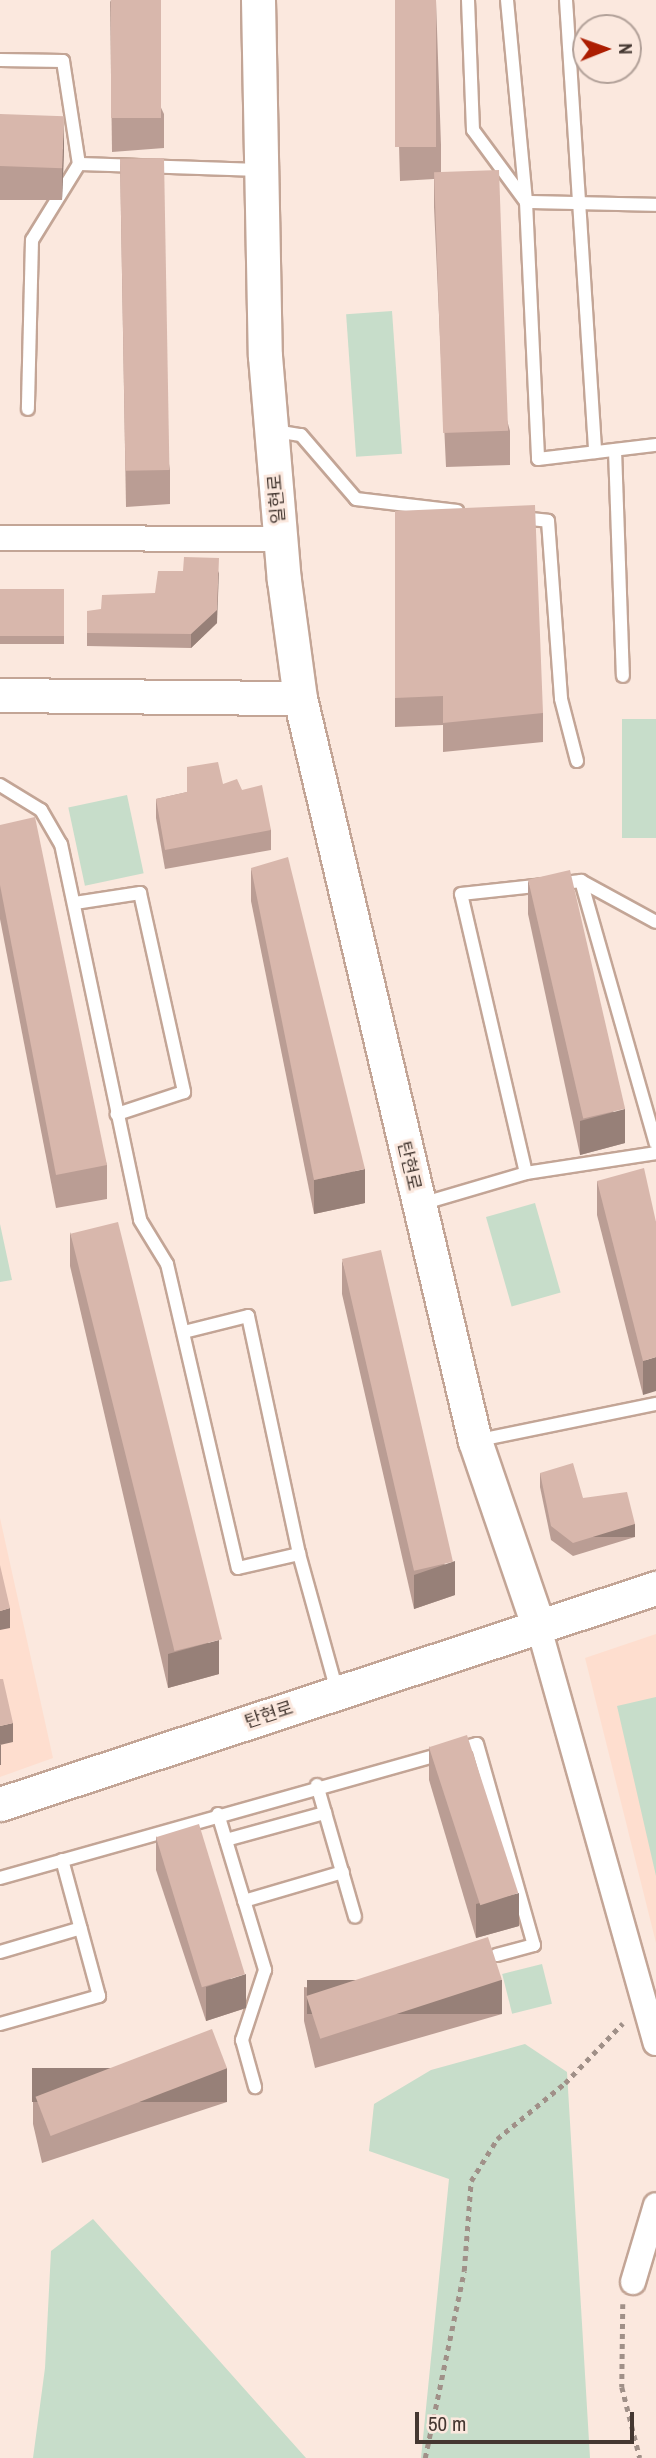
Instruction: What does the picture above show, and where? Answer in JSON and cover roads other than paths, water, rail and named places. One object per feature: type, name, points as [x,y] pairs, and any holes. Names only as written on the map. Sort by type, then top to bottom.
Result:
[{"type":"main road","name":"일현로","points":[[258,0],[261,170],[271,430],[280,539],[300,698]]},
{"type":"main road","points":[[0,695],[300,698]]},
{"type":"main road","name":"탄현로","points":[[300,698],[475,1441],[539,1628]]},
{"type":"main road","name":"탄현로","points":[[0,1804],[656,1588]]},
{"type":"street","points":[[0,538],[280,539]]},
{"type":"street","name":"탄현로","points":[[539,1628],[656,2043]]},
{"type":"street","points":[[633,2282],[656,2205]]},
{"type":"lane","points":[[468,0],[473,130],[526,202]]},
{"type":"lane","points":[[507,0],[526,202],[538,459],[656,444]]},
{"type":"lane","points":[[566,0],[595,452]]},
{"type":"lane","points":[[0,60],[64,61],[79,164],[32,240],[28,409]]},
{"type":"lane","points":[[79,164],[261,170]]},
{"type":"lane","points":[[526,202],[656,205]]},
{"type":"lane","points":[[271,430],[301,435],[356,499],[466,512]]},
{"type":"lane","points":[[615,450],[623,676]]},
{"type":"lane","points":[[507,517],[548,522],[561,699],[577,761]]},
{"type":"lane","points":[[0,785],[41,810],[61,844],[140,1220],[167,1264],[238,1568],[299,1554]]},
{"type":"lane","points":[[526,1172],[461,894],[581,881],[656,922]]},
{"type":"lane","points":[[581,881],[656,1144]]},
{"type":"lane","points":[[75,903],[140,893],[184,1092],[117,1114]]},
{"type":"lane","points":[[418,1205],[526,1172],[656,1153]]},
{"type":"lane","points":[[184,1332],[248,1316],[299,1554],[337,1692]]},
{"type":"lane","points":[[475,1441],[656,1404]]},
{"type":"lane","points":[[0,1878],[317,1785],[477,1744],[534,1945],[496,1955]]},
{"type":"lane","points":[[317,1785],[355,1917]]},
{"type":"lane","points":[[226,1840],[325,1813]]},
{"type":"lane","points":[[219,1814],[265,1970],[242,2040],[255,2087]]},
{"type":"lane","points":[[0,2025],[99,1996],[62,1860]]},
{"type":"lane","points":[[244,1901],[342,1872]]},
{"type":"lane","points":[[0,1952],[81,1928]]}]
